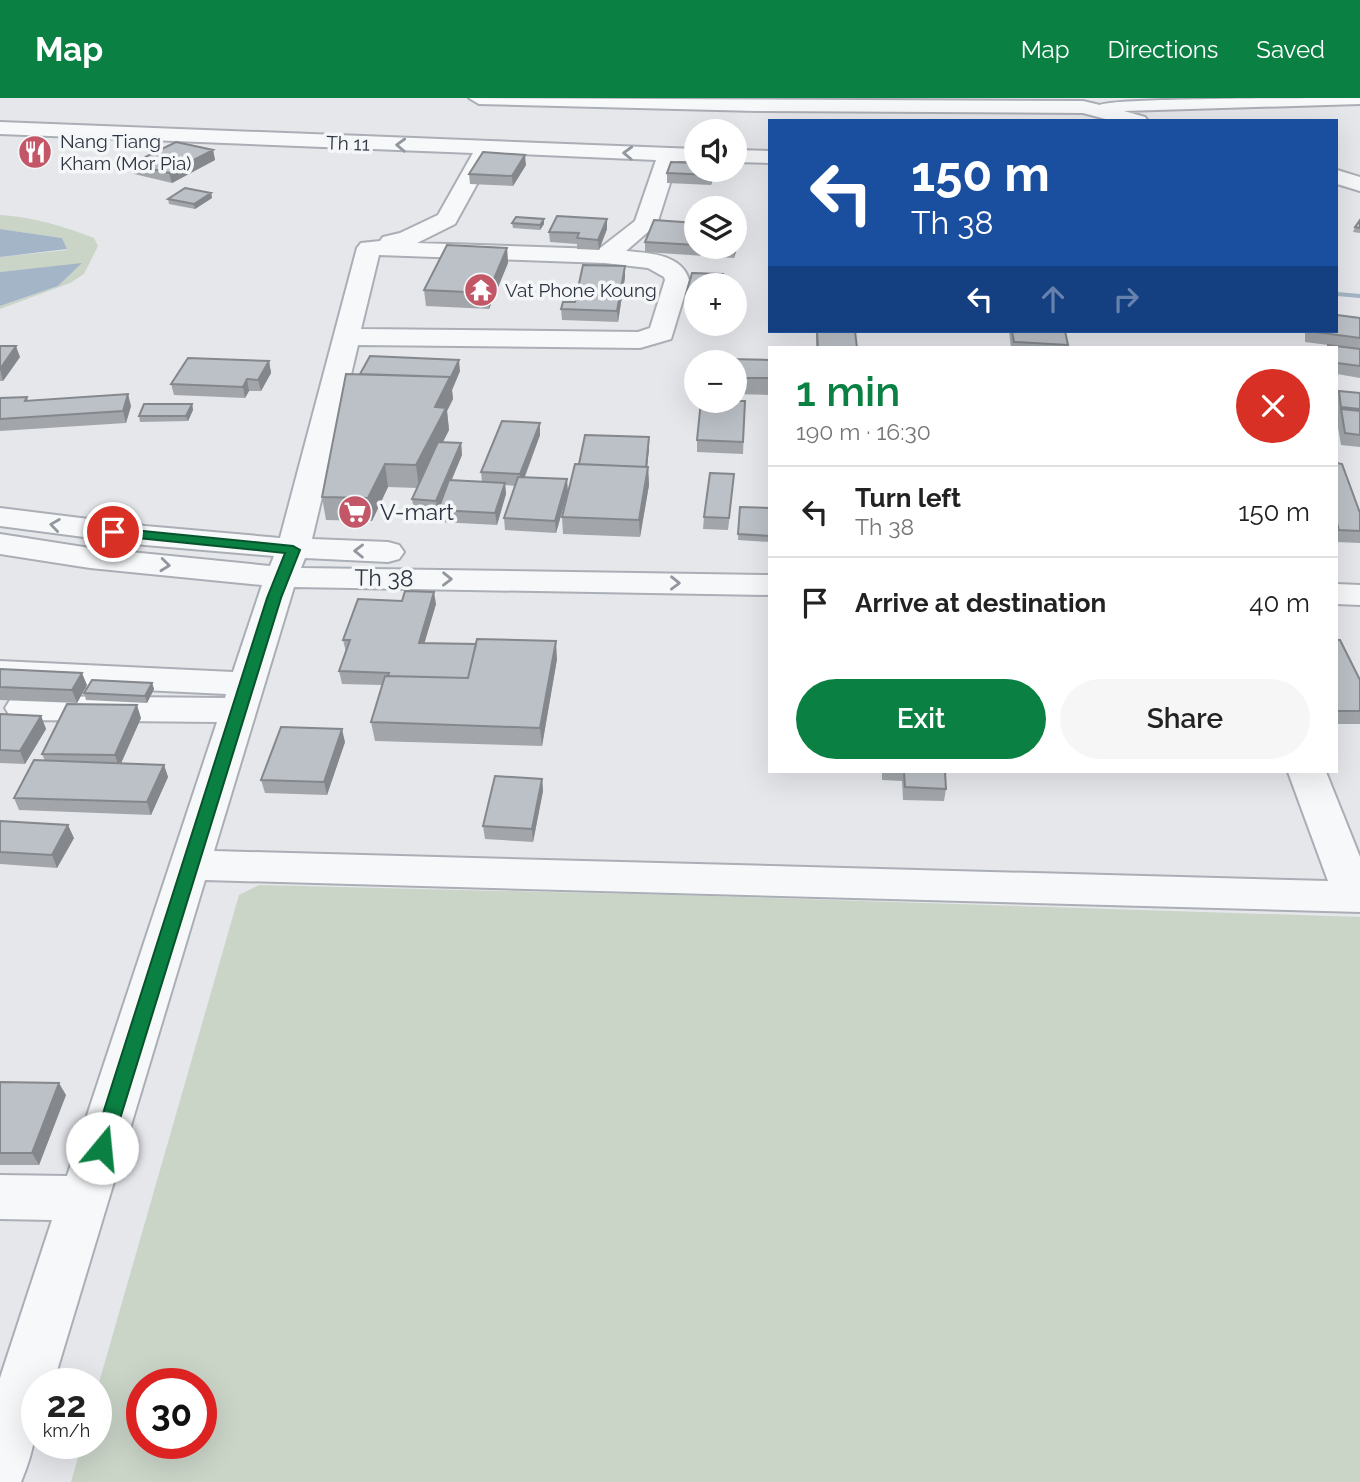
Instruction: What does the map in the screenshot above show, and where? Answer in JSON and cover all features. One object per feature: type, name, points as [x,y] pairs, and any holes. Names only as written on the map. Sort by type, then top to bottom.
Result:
[{"type":"street","points":[[479,98],[1083,107],[1360,98]]},
{"type":"street","points":[[1083,107],[1130,119]]},
{"type":"street","name":"Th 11","points":[[0,128],[684,155]]},
{"type":"street","points":[[369,248],[408,238],[447,219],[486,148]]},
{"type":"street","points":[[605,256],[645,224],[669,154]]},
{"type":"street","points":[[747,156],[768,156]]},
{"type":"street","points":[[1338,177],[1360,184]]},
{"type":"street","points":[[343,350],[640,340],[662,333],[677,280],[675,273],[654,261],[605,256],[369,248]]},
{"type":"street","points":[[0,1464],[287,563],[369,248]]},
{"type":"street","name":"Th 38","points":[[0,517],[287,563],[768,560]]},
{"type":"street","name":"Th 38","points":[[0,544],[90,558],[287,563],[768,585]]},
{"type":"street","points":[[1338,569],[1360,569]]},
{"type":"street","points":[[1338,594],[1360,594]]},
{"type":"street","points":[[0,672],[243,697]]},
{"type":"street","points":[[23,708],[243,697]]},
{"type":"street","points":[[189,865],[1357,897],[1307,773]]},
{"type":"street","points":[[0,1197],[86,1199]]},
{"type":"shaded area","points":[[0,215],[36,220],[71,230],[94,238],[98,246],[84,274],[70,283],[0,309],[0,306],[58,286],[81,264],[0,272],[0,257],[67,250],[62,238],[0,229]]},
{"type":"shaded area","points":[[259,885],[1360,917],[1360,1482],[71,1482],[78,1459],[112,1459],[112,1368],[103,1368],[239,895]]},
{"type":"water","points":[[0,229],[62,238],[67,249],[0,257]]},
{"type":"water","points":[[82,263],[58,286],[0,306],[0,272]]},
{"type":"building","points":[[176,142],[213,150],[169,173],[131,164]]},
{"type":"building","points":[[483,152],[525,155],[512,176],[469,174]]},
{"type":"building","points":[[671,162],[684,163],[684,174],[667,173]]},
{"type":"building","points":[[185,188],[211,193],[194,204],[168,199]]},
{"type":"building","points":[[557,216],[607,219],[598,240],[577,238],[579,233],[549,232]]},
{"type":"building","points":[[516,217],[544,219],[540,225],[512,223]]},
{"type":"building","points":[[654,220],[684,222],[684,244],[645,242]]},
{"type":"building","points":[[447,245],[507,248],[488,293],[424,290]]},
{"type":"building","points":[[583,265],[625,266],[617,311],[561,309],[563,302],[575,302]]},
{"type":"building","points":[[1338,315],[1360,318],[1360,338],[1323,333],[1338,333]]},
{"type":"building","points":[[817,333],[855,333],[857,346],[818,346]]},
{"type":"building","points":[[1012,333],[1065,333],[1068,345],[1014,342]]},
{"type":"building","points":[[0,346],[16,346],[0,369]]},
{"type":"building","points":[[1338,346],[1360,349],[1360,366],[1338,363]]},
{"type":"building","points":[[370,356],[459,360],[450,379],[360,374]]},
{"type":"building","points":[[188,358],[269,361],[258,380],[247,379],[243,387],[171,384]]},
{"type":"building","points":[[747,359],[768,360],[768,378],[747,378]]},
{"type":"building","points":[[346,374],[450,377],[435,407],[446,408],[416,465],[385,464],[368,498],[322,497]]},
{"type":"building","points":[[1339,391],[1360,393],[1360,409],[1341,407]]},
{"type":"building","points":[[128,394],[123,411],[0,419],[0,398],[27,397],[25,401]]},
{"type":"building","points":[[144,404],[192,404],[186,416],[139,416]]},
{"type":"building","points":[[1341,409],[1360,411],[1360,435],[1345,433]]},
{"type":"building","points":[[700,413],[744,413],[743,442],[697,440]]},
{"type":"building","points":[[502,421],[540,423],[520,474],[481,472]]},
{"type":"building","points":[[585,435],[649,437],[646,467],[579,464]]},
{"type":"building","points":[[438,442],[461,443],[436,501],[412,499]]},
{"type":"building","points":[[1338,463],[1342,464],[1360,513],[1360,531],[1339,530]]},
{"type":"building","points":[[575,464],[648,467],[639,520],[562,517]]},
{"type":"building","points":[[710,473],[734,474],[729,518],[704,517]]},
{"type":"building","points":[[518,477],[567,479],[555,521],[504,518]]},
{"type":"building","points":[[449,480],[505,483],[495,513],[438,510]]},
{"type":"building","points":[[740,507],[768,508],[768,536],[738,534]]},
{"type":"building","points":[[405,591],[434,592],[419,643],[476,644],[468,678],[388,676],[389,673],[339,671],[350,640],[343,640],[358,599],[402,601]]},
{"type":"building","points":[[477,639],[556,641],[540,728],[371,722],[385,676],[468,678]]},
{"type":"building","points":[[1338,640],[1360,680],[1360,711],[1338,711]]},
{"type":"building","points":[[0,669],[82,673],[72,690],[0,687]]},
{"type":"building","points":[[92,680],[152,683],[145,696],[84,693]]},
{"type":"building","points":[[67,704],[137,705],[115,755],[42,754]]},
{"type":"building","points":[[0,714],[41,716],[20,751],[0,750]]},
{"type":"building","points":[[281,727],[342,729],[324,782],[261,780]]},
{"type":"building","points":[[34,760],[164,765],[147,802],[14,798]]},
{"type":"building","points":[[904,773],[945,773],[946,789],[905,787]]},
{"type":"building","points":[[495,776],[542,779],[532,829],[483,826]]},
{"type":"building","points":[[0,821],[68,825],[52,855],[0,852]]},
{"type":"building","points":[[0,1082],[59,1083],[32,1153],[0,1153]]},
{"type":"waterway","points":[[1338,294],[1360,296]]},
{"type":"place","name":"Nang Tiang Kham (Mor Pia)","points":[[35,152]]},
{"type":"place","name":"Vat Phone Koung","points":[[481,290]]},
{"type":"place","name":"V-mart","points":[[355,512]]},
{"type":"route","points":[[102,1148],[274,598],[293,550],[113,532]]}]
